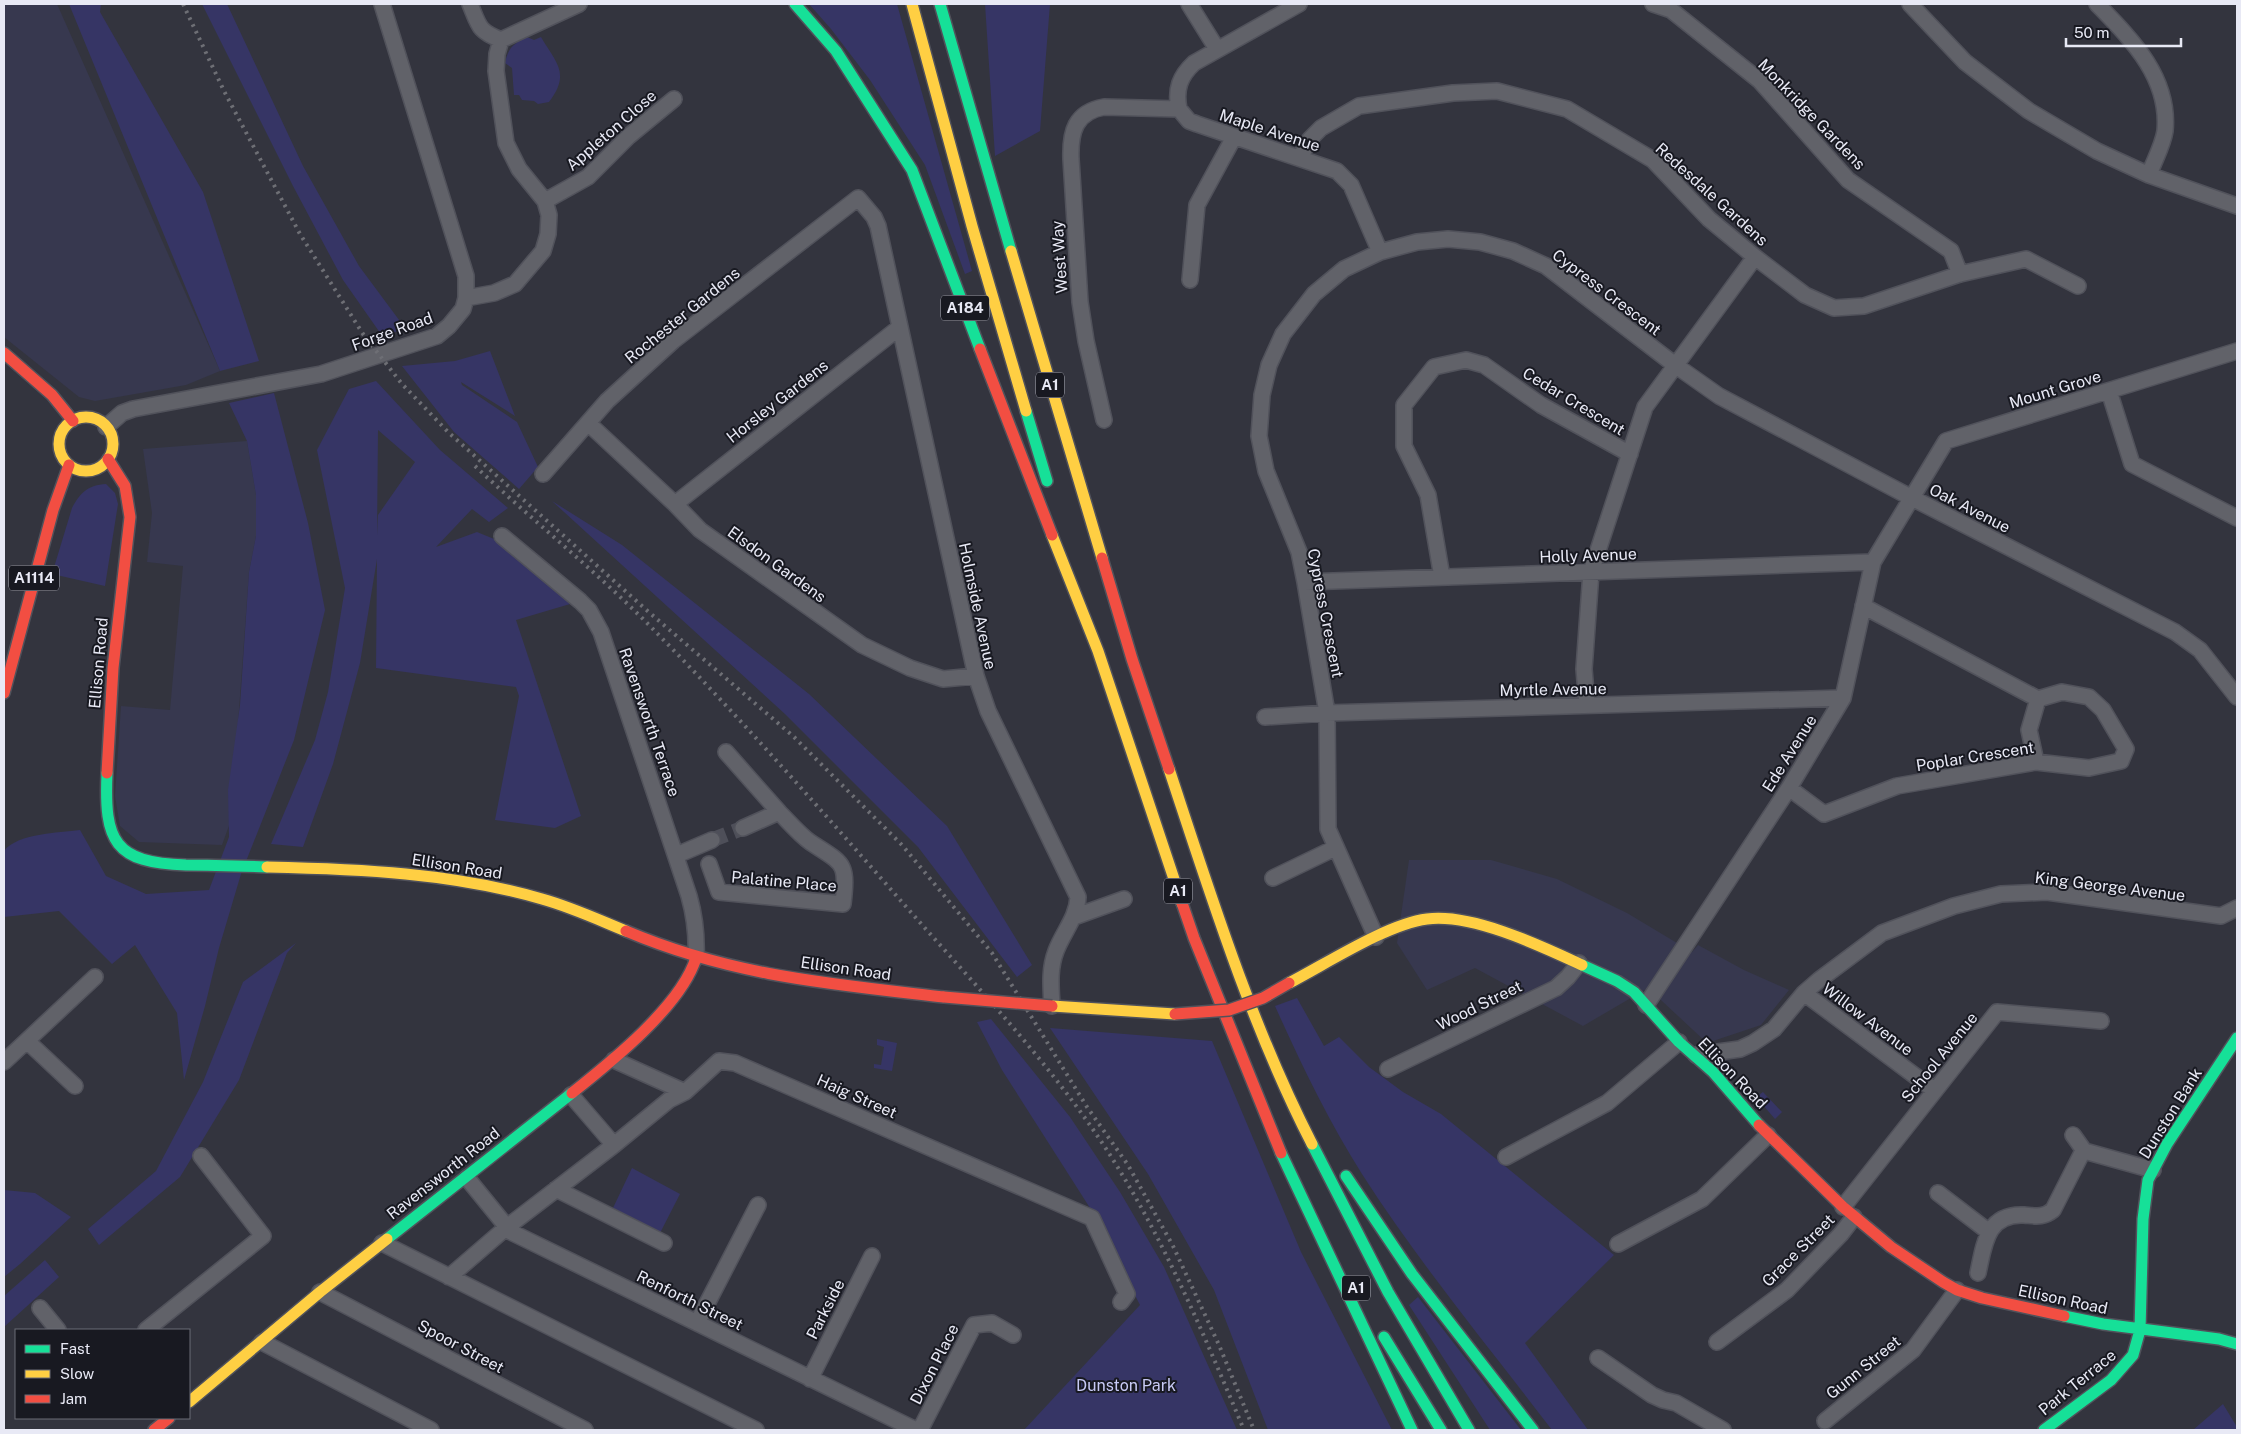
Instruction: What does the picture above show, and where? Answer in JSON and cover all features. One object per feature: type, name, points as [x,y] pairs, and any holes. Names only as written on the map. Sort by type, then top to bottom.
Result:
[{"type":"main road","name":"A184","points":[[795,4],[836,51],[912,170],[1022,459],[1092,635]]},
{"type":"main road","name":"A1","points":[[912,4],[972,226],[1050,492]]},
{"type":"main road","name":"A1","points":[[940,4],[969,110],[1132,659],[1223,931],[1258,1024],[1307,1134],[1388,1292],[1469,1430]]},
{"type":"main road","name":"A1","points":[[963,43],[969,110]]},
{"type":"main road","points":[[4,353],[52,395],[73,421]]},
{"type":"main road","points":[[87,417],[106,427],[110,433],[112,446],[108,459],[103,465],[90,471],[82,471],[69,465],[64,460],[59,446],[62,431],[73,421],[87,417]]},
{"type":"main road","name":"Ellison Road","points":[[108,459],[122,477],[130,500],[130,517],[117,628],[108,737],[107,782],[111,827],[118,842],[130,855],[137,859],[153,863],[389,872],[490,886],[564,906],[696,958],[810,981],[944,997],[1175,1014],[1229,1010],[1263,998],[1398,926],[1427,919],[1465,921],[1537,944],[1617,981],[1634,992],[1679,1042],[1696,1055],[1768,1135],[1842,1206],[1926,1272],[1957,1290],[1982,1298],[2140,1330],[2219,1338],[2237,1344]]},
{"type":"main road","name":"A1114","points":[[4,693],[53,510],[69,465]]},
{"type":"main road","name":"A1","points":[[1059,521],[1092,635],[1194,938],[1276,1142],[1374,1320],[1441,1430]]},
{"type":"main road","name":"Ravensworth Road","points":[[190,1399],[262,1342],[320,1292],[571,1096],[614,1060],[679,993],[692,971],[696,958]]},
{"type":"main road","points":[[1258,1024],[1307,1108]]},
{"type":"main road","name":"Dunston Bank","points":[[2140,1330],[2143,1219],[2148,1180],[2237,1038]]},
{"type":"main road","points":[[1276,1142],[1412,1430]]},
{"type":"main road","points":[[1342,1168],[1361,1202],[1409,1271],[1533,1430]]},
{"type":"main road","name":"Park Terrace","points":[[2044,1430],[2112,1378],[2129,1362],[2137,1347],[2140,1330]]},
{"type":"main road","points":[[154,1430],[168,1419]]},
{"type":"street","name":"Forge Road","points":[[106,427],[122,412],[133,409],[321,374],[418,344],[438,336],[450,326],[463,309],[466,298],[466,276],[382,4]]},
{"type":"street","points":[[470,4],[479,26],[486,34],[501,40],[579,4]]},
{"type":"street","points":[[1189,4],[1217,49]]},
{"type":"street","points":[[1179,109],[1178,89],[1186,71],[1217,49],[1299,4]]},
{"type":"street","name":"Monkridge Gardens","points":[[1653,4],[1671,10],[1760,81],[1848,180],[1951,251],[1960,274]]},
{"type":"street","points":[[1910,4],[1965,62],[2029,111],[2097,151],[2150,175],[2237,206]]},
{"type":"street","points":[[2096,4],[2140,50],[2153,72],[2162,96],[2165,133],[2150,175]]},
{"type":"street","points":[[466,298],[494,293],[515,284],[543,251],[548,234],[549,215],[544,201],[519,170],[506,143],[496,71],[497,54],[501,40]]},
{"type":"street","name":"Redesdale Gardens","points":[[1300,158],[1310,139],[1321,128],[1359,106],[1453,93],[1497,91],[1567,109],[1654,160],[1709,219],[1755,257],[1805,295],[1834,308],[1864,306],[1960,274],[2026,259],[2078,286]]},
{"type":"street","name":"Appleton Close","points":[[544,201],[588,177],[629,136],[674,99]]},
{"type":"street","name":"West Way","points":[[1104,420],[1080,302],[1076,266],[1071,136],[1080,119],[1093,109],[1104,107],[1179,109]]},
{"type":"street","name":"Maple Avenue","points":[[1179,109],[1189,120],[1337,171],[1351,185],[1380,252]]},
{"type":"street","points":[[1190,280],[1197,205],[1234,137]]},
{"type":"street","name":"Holmside Avenue","points":[[858,198],[874,217],[878,226],[976,676],[988,711],[1078,897],[1074,917],[1056,952],[1051,970],[1052,1006]]},
{"type":"street","name":"Rochester Gardens","points":[[543,474],[607,401],[673,341],[858,198]]},
{"type":"street","name":"Cypress Crescent","points":[[1376,937],[1328,829],[1326,713],[1305,582],[1299,552],[1266,471],[1259,436],[1262,395],[1269,365],[1283,334],[1314,294],[1344,269],[1380,252],[1417,242],[1448,239],[1480,242],[1513,251],[1546,266],[1674,365]]},
{"type":"street","points":[[1587,705],[1584,669],[1591,572],[1645,407],[1755,257]]},
{"type":"street","name":"Horsley Gardens","points":[[675,504],[900,327]]},
{"type":"street","name":"Mount Grove","points":[[1912,498],[1946,440],[2237,351]]},
{"type":"street","name":"Cedar Crescent","points":[[1442,577],[1428,495],[1404,446],[1404,405],[1434,367],[1466,360],[1484,365],[1541,405],[1630,454]]},
{"type":"street","name":"Oak Avenue","points":[[1674,365],[1719,396],[1912,498],[2175,632],[2200,650],[2237,697]]},
{"type":"street","points":[[2109,391],[2132,464],[2237,518]]},
{"type":"street","name":"Elsdon Gardens","points":[[588,423],[675,504],[700,530],[862,645],[910,668],[943,679],[976,676]]},
{"type":"street","name":"Ede Avenue","points":[[1646,1005],[1789,788],[1843,698],[1873,562],[1912,498]]},
{"type":"street","name":"Ravensworth Terrace","points":[[502,536],[580,601],[595,620],[601,632],[677,855],[695,919],[697,935],[696,958]]},
{"type":"street","name":"Holly Avenue","points":[[1305,582],[1873,562]]},
{"type":"street","points":[[1863,606],[2038,699],[2029,730],[2036,762]]},
{"type":"street","name":"Poplar Crescent","points":[[1789,788],[1824,814],[1897,786],[2036,762],[2090,768],[2121,761],[2126,749],[2103,710],[2089,697],[2062,692],[2038,699]]},
{"type":"street","name":"Myrtle Avenue","points":[[1264,717],[1326,713],[1587,705],[1672,705],[1843,698]]},
{"type":"street","name":"Palatine Place","points":[[709,864],[719,892],[843,904],[846,878],[841,863],[829,852],[809,841],[779,812],[726,752]]},
{"type":"street","points":[[743,828],[779,812]]},
{"type":"street","points":[[677,855],[712,840]]},
{"type":"street","points":[[1273,878],[1335,848]]},
{"type":"street","name":"King George Avenue","points":[[1696,1055],[1740,1049],[1754,1043],[1774,1029],[1804,993],[1819,980],[1882,934],[1954,906],[2000,894],[2047,892],[2221,916],[2237,908]]},
{"type":"street","points":[[1074,917],[1124,898]]},
{"type":"street","name":"Wood Street","points":[[1388,1070],[1556,988],[1579,963]]},
{"type":"street","points":[[4,1062],[95,977]]},
{"type":"street","name":"Willow Avenue","points":[[1804,993],[1934,1090]]},
{"type":"street","name":"School Avenue","points":[[1842,1206],[1997,1012],[2101,1021]]},
{"type":"street","points":[[27,1041],[76,1086]]},
{"type":"street","points":[[1506,1158],[1607,1103],[1679,1042]]},
{"type":"street","points":[[614,1060],[685,1092]]},
{"type":"street","name":"Haig Street","points":[[449,1278],[507,1227],[612,1142],[669,1100],[685,1092],[718,1062],[735,1063],[1092,1218],[1127,1294],[1121,1302]]},
{"type":"street","points":[[571,1096],[612,1142]]},
{"type":"street","points":[[1618,1244],[1702,1199],[1768,1135]]},
{"type":"street","points":[[2073,1135],[2085,1152],[2153,1170]]},
{"type":"street","points":[[1978,1274],[1984,1242],[1989,1232],[2004,1219],[2016,1215],[2039,1217],[2053,1210],[2079,1156],[2085,1152]]},
{"type":"street","points":[[147,1329],[263,1236],[201,1156]]},
{"type":"street","name":"Renforth Street","points":[[467,1178],[511,1232],[916,1430]]},
{"type":"street","points":[[556,1189],[664,1243]]},
{"type":"street","points":[[1938,1194],[1989,1232]]},
{"type":"street","points":[[697,1323],[758,1205]]},
{"type":"street","name":"Grace Street","points":[[1717,1342],[1787,1290],[1841,1234],[1854,1217]]},
{"type":"street","points":[[382,1243],[756,1430]]},
{"type":"street","name":"Parkside","points":[[810,1379],[872,1256]]},
{"type":"street","name":"Gunn Street","points":[[1825,1421],[1913,1350],[1957,1290]]},
{"type":"street","name":"Spoor Street","points":[[320,1292],[585,1430]]},
{"type":"street","points":[[40,1308],[57,1329]]},
{"type":"street","name":"Dixon Place","points":[[920,1430],[974,1325],[992,1323],[1013,1335]]},
{"type":"street","points":[[262,1342],[431,1430]]},
{"type":"street","points":[[1598,1358],[1652,1395],[1676,1403],[1723,1430]]},
{"type":"shaded area","points":[[4,4],[57,4],[220,371],[186,385],[95,401],[79,397],[4,337]]},
{"type":"shaded area","points":[[247,441],[256,495],[256,536],[249,572],[231,820],[222,845],[139,842],[120,826],[115,796],[121,706],[170,710],[183,566],[147,562],[152,513],[143,449]]},
{"type":"shaded area","points":[[1409,860],[1491,860],[1557,879],[1627,913],[1692,952],[1698,945],[1744,970],[1789,990],[1761,1025],[1707,1043],[1648,988],[1583,1026],[1475,968],[1427,990],[1397,943]]},
{"type":"green space","points":[[69,4],[101,4],[100,12],[203,192],[259,361],[220,371]]},
{"type":"green space","points":[[202,4],[227,4],[303,166],[359,266],[405,328],[383,337],[343,280],[293,186]]},
{"type":"green space","points":[[809,4],[897,4],[972,271],[965,274],[925,165],[870,80],[831,29]]},
{"type":"green space","points":[[985,4],[1050,4],[1040,131],[995,156]]},
{"type":"green space","points":[[527,37],[534,40],[541,37],[559,68],[559,83],[556,92],[549,102],[538,104],[534,101],[522,100],[519,95],[514,95],[512,68],[505,63],[512,47]]},
{"type":"green space","points":[[490,351],[515,416],[461,382],[462,385],[517,422],[538,467],[519,489],[454,432],[402,366],[455,361]]},
{"type":"green space","points":[[376,381],[440,450],[508,508],[489,522],[472,509],[436,547],[477,532],[499,541],[570,604],[516,620],[581,816],[555,828],[495,820],[519,696],[516,687],[376,668],[377,559],[360,663],[333,764],[303,847],[271,844],[315,740],[328,692],[345,588],[317,450],[349,389]],"holes":[[[378,430],[415,462],[378,515],[377,535]]]},
{"type":"green space","points":[[274,393],[308,523],[325,610],[294,740],[241,874],[184,1080],[177,1013],[135,945],[112,964],[59,911],[4,917],[4,851],[10,845],[28,837],[80,830],[106,876],[146,894],[209,890],[229,837],[228,790],[240,705],[249,572],[256,536],[256,495],[247,441],[229,403]]},
{"type":"green space","points":[[106,484],[115,493],[118,504],[105,586],[52,574],[75,503],[89,488]]},
{"type":"green space","points":[[552,501],[622,545],[809,694],[947,826],[1032,965],[1017,977],[918,847],[785,714]]},
{"type":"green space","points":[[296,943],[287,953],[239,1080],[180,1177],[99,1245],[88,1229],[156,1171],[203,1082],[243,982]]},
{"type":"green space","points":[[1297,998],[1324,1046],[1339,1037],[1369,1067],[1403,1092],[1441,1114],[1614,1255],[1525,1343],[1588,1430],[1552,1430],[1454,1304],[1384,1207],[1362,1174],[1326,1112],[1275,1006]]},
{"type":"green space","name":"Dunston Park","points":[[991,1019],[1070,1117],[1120,1192],[1164,1267],[1237,1430],[1024,1430],[1140,1305],[1090,1208],[1002,1070],[977,1022]]},
{"type":"green space","points":[[1050,1028],[1212,1041],[1301,1252],[1392,1430],[1268,1430],[1214,1290],[1148,1174]]},
{"type":"green space","points":[[877,1039],[897,1043],[892,1071],[874,1068],[874,1064],[881,1065],[884,1047],[877,1045]]},
{"type":"green space","points":[[1763,1092],[1782,1112],[1775,1119],[1756,1097]]},
{"type":"green space","points":[[632,1168],[680,1194],[660,1233],[613,1208]]},
{"type":"green space","points":[[4,1190],[35,1193],[71,1217],[4,1277]]},
{"type":"green space","points":[[45,1260],[59,1277],[4,1327],[4,1296]]},
{"type":"green space","points":[[1418,1297],[1521,1430],[1490,1430],[1409,1305]]},
{"type":"green space","points":[[2223,1404],[2237,1430],[2193,1430]]},
{"type":"tunnel","points":[[712,840],[743,828]]},
{"type":"railway","points":[[183,4],[224,91],[300,234],[363,334],[402,384],[449,433],[651,614],[793,736],[902,845],[992,953],[1087,1107],[1128,1165],[1173,1246],[1219,1345],[1254,1430]]},
{"type":"railway","points":[[475,466],[604,582],[681,658],[817,805],[1050,1072],[1098,1137],[1138,1202],[1187,1298],[1244,1430]]},
{"type":"traffic: fast","points":[[795,4],[836,51],[912,170],[980,349]]},
{"type":"traffic: fast","points":[[940,4],[1011,251]]},
{"type":"traffic: fast","points":[[1026,411],[1047,481]]},
{"type":"traffic: fast","points":[[107,773],[108,816],[112,831],[118,844],[129,853],[143,859],[162,863],[267,867]]},
{"type":"traffic: fast","points":[[1582,965],[1617,981],[1634,992],[1679,1042],[1713,1072],[1759,1125]]},
{"type":"traffic: fast","points":[[2044,1430],[2111,1380],[2133,1355],[2140,1330],[2143,1219],[2148,1180],[2167,1144],[2237,1038]]},
{"type":"traffic: fast","points":[[387,1239],[572,1093]]},
{"type":"traffic: fast","points":[[1312,1144],[1388,1292],[1469,1430]]},
{"type":"traffic: fast","points":[[1281,1153],[1412,1430]]},
{"type":"traffic: fast","points":[[1346,1176],[1412,1274],[1533,1430]]},
{"type":"traffic: fast","points":[[2064,1316],[2103,1324],[2219,1339],[2237,1344]]},
{"type":"traffic: fast","points":[[1384,1337],[1441,1430]]},
{"type":"traffic: slow","points":[[912,4],[972,226],[1026,411]]},
{"type":"traffic: slow","points":[[1011,251],[1102,558]]},
{"type":"traffic: slow","points":[[86,417],[96,419],[105,425],[111,434],[113,444],[111,454],[105,463],[96,469],[86,471],[76,469],[67,463],[61,454],[59,444],[61,434],[67,425],[76,419],[86,417]]},
{"type":"traffic: slow","points":[[1052,535],[1098,651],[1182,903]]},
{"type":"traffic: slow","points":[[1169,769],[1251,1007],[1290,1099],[1312,1144]]},
{"type":"traffic: slow","points":[[267,867],[371,871],[474,883],[553,902],[626,931]]},
{"type":"traffic: slow","points":[[1289,983],[1376,936],[1411,922],[1427,919],[1445,918],[1485,926],[1547,949],[1582,965]]},
{"type":"traffic: slow","points":[[1052,1006],[1175,1014]]},
{"type":"traffic: slow","points":[[190,1401],[320,1292],[387,1239]]},
{"type":"traffic: jam","points":[[980,349],[1052,535]]},
{"type":"traffic: jam","points":[[4,353],[52,395],[73,421]]},
{"type":"traffic: jam","points":[[107,773],[113,668],[130,517],[125,486],[108,459]]},
{"type":"traffic: jam","points":[[4,693],[53,510],[69,465]]},
{"type":"traffic: jam","points":[[1102,558],[1132,659],[1169,769]]},
{"type":"traffic: jam","points":[[1182,903],[1194,938],[1281,1153]]},
{"type":"traffic: jam","points":[[626,931],[665,946],[743,968],[862,988],[944,997]]},
{"type":"traffic: jam","points":[[572,1093],[606,1066],[660,1014],[676,995],[688,976],[696,958]]},
{"type":"traffic: jam","points":[[1175,1014],[1229,1010],[1263,998],[1289,983]]},
{"type":"traffic: jam","points":[[944,997],[1052,1006]]},
{"type":"traffic: jam","points":[[1759,1125],[1843,1207],[1891,1247],[1943,1282],[1957,1290],[1982,1298],[2064,1316]]},
{"type":"traffic: jam","points":[[154,1430],[168,1419]]}]
